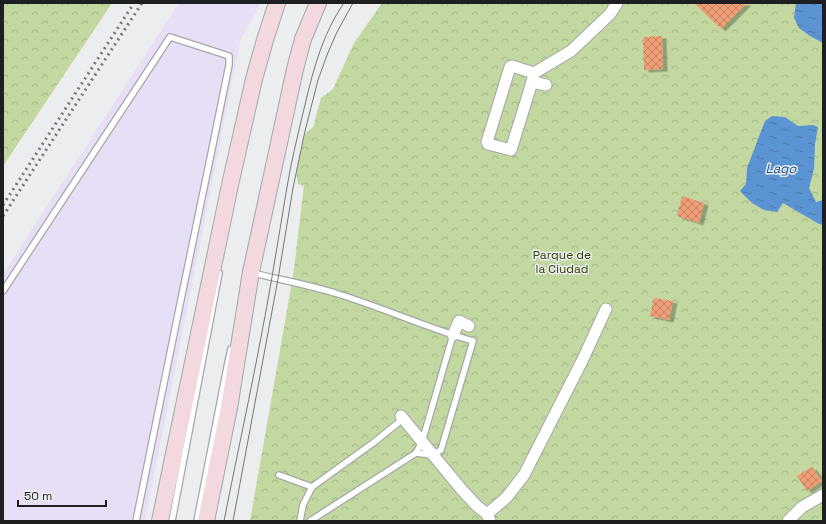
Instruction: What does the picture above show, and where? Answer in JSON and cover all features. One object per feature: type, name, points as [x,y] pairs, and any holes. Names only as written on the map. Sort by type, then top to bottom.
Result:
[{"type":"main road","points":[[160,521],[230,185],[261,53],[278,3]]},
{"type":"main road","points":[[206,521],[229,408],[251,272],[295,69],[303,39],[318,3]]},
{"type":"street","points":[[546,85],[533,77],[512,66],[510,67],[487,142],[488,144],[510,150],[512,149],[533,77],[572,51],[610,14],[617,3]]},
{"type":"street","points":[[401,416],[462,490],[489,518],[524,475],[583,359],[606,309]]},
{"type":"street","points":[[453,335],[459,321],[469,326]]},
{"type":"street","points":[[788,521],[802,507],[823,495]]},
{"type":"lane","points":[[3,291],[170,37],[229,56],[229,65],[136,521]]},
{"type":"lane","points":[[221,259],[230,185]]},
{"type":"lane","points":[[172,521],[220,266]]},
{"type":"lane","points":[[234,339],[251,272],[305,284],[339,294],[473,341],[442,450],[432,455],[416,453]]},
{"type":"lane","points":[[310,521],[416,453],[422,442],[453,335]]},
{"type":"lane","points":[[197,521],[232,347]]},
{"type":"lane","points":[[300,521],[303,505],[312,487],[378,439],[398,423],[401,416]]},
{"type":"lane","points":[[279,475],[312,487]]},
{"type":"shaded area","points":[[179,3],[261,3],[240,41],[145,521],[3,521],[3,274]]},
{"type":"green space","points":[[3,3],[112,3],[3,166]]},
{"type":"green space","name":"Parque de la Ciudad","points":[[382,3],[823,3],[823,521],[250,521],[293,276],[304,186],[298,184],[296,172],[305,134],[313,127],[321,98],[333,89],[354,43]]},
{"type":"water","points":[[796,3],[823,3],[823,43],[799,28],[794,18]]},
{"type":"water","name":"Lago","points":[[772,116],[785,117],[798,126],[813,125],[818,127],[815,144],[814,169],[809,188],[816,202],[823,200],[823,225],[783,203],[777,212],[764,210],[752,203],[740,191],[746,184],[747,168],[765,121]]},
{"type":"building","points":[[694,3],[747,3],[721,29]]},
{"type":"building","points":[[662,36],[663,69],[644,70],[643,37]]},
{"type":"building","points":[[682,196],[704,203],[699,223],[677,216]]},
{"type":"building","points":[[654,298],[673,301],[669,320],[650,316]]},
{"type":"building","points":[[812,467],[822,481],[807,491],[797,476]]},
{"type":"tram line","points":[[224,521],[261,338],[296,141],[318,56],[329,29],[344,3]]},
{"type":"tram line","points":[[233,521],[278,279],[293,188],[305,131],[318,80],[327,55],[337,32],[353,3]]},
{"type":"railway","points":[[3,205],[134,3]]},
{"type":"railway","points":[[3,216],[142,3]]}]
